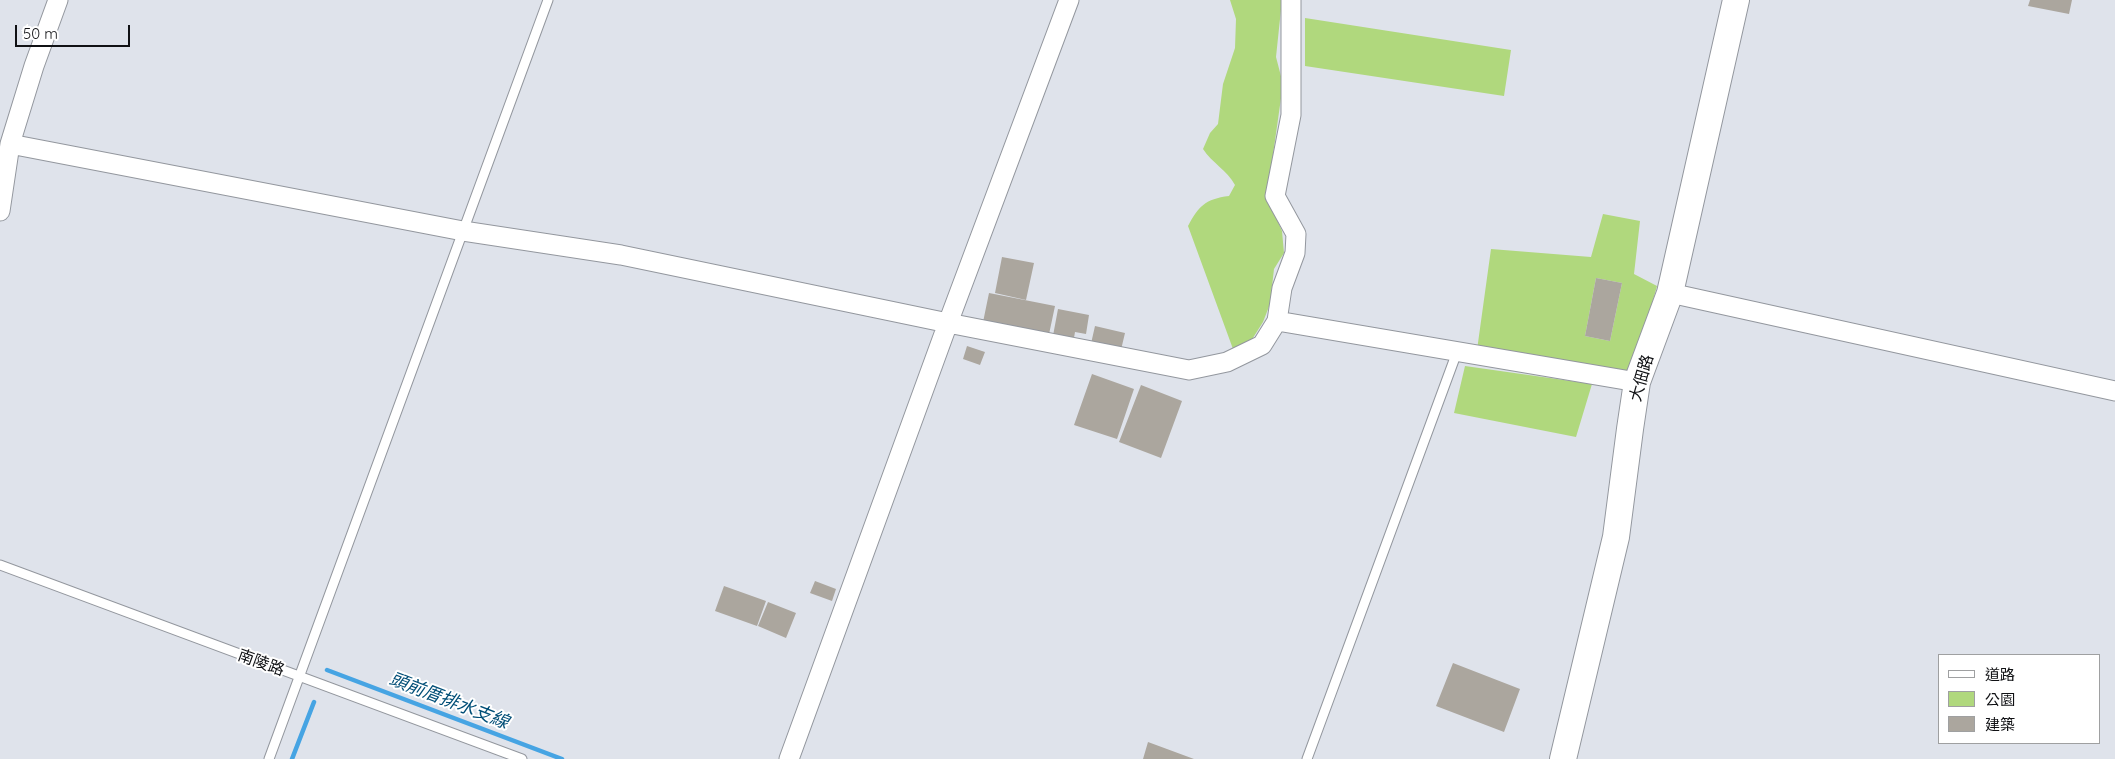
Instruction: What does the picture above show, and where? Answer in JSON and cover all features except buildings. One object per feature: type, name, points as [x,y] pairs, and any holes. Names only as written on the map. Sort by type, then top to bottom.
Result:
[{"type":"street","points":[[0,211],[5,142],[58,0]]},
{"type":"street","points":[[789,759],[948,323],[1069,0]]},
{"type":"street","points":[[5,142],[463,231],[622,255],[948,323],[1189,370],[1227,362],[1262,345],[1277,321],[1282,288],[1294,253],[1296,234],[1275,196],[1291,115],[1291,0]]},
{"type":"street","name":"大佃路","points":[[1563,759],[1616,537],[1638,382],[1670,293],[1736,0]]},
{"type":"street","points":[[1670,293],[2115,391]]},
{"type":"street","points":[[1277,321],[1638,382]]},
{"type":"lane","points":[[269,759],[548,0]]},
{"type":"lane","points":[[1307,759],[1457,352]]},
{"type":"lane","name":"南陵路","points":[[0,565],[522,759]]},
{"type":"green space","points":[[1230,0],[1282,0],[1276,57],[1283,84],[1267,197],[1282,231],[1284,253],[1274,269],[1270,304],[1263,322],[1251,341],[1233,349],[1188,226],[1199,209],[1214,199],[1229,196],[1235,185],[1203,149],[1210,133],[1218,124],[1223,84],[1235,48],[1236,19]]},
{"type":"green space","points":[[1305,18],[1511,50],[1504,96],[1305,66]]},
{"type":"green space","points":[[1603,214],[1640,221],[1634,274],[1657,286],[1632,375],[1477,350],[1491,249],[1591,257]],"holes":[[[1596,278],[1622,283],[1610,341],[1585,336]]]},
{"type":"green space","points":[[1465,366],[1592,384],[1576,437],[1454,413]]},
{"type":"waterway","name":"頭前厝排水支線","points":[[327,670],[562,759]]},
{"type":"waterway","name":"頭前厝排水支線","points":[[292,759],[314,702]]}]
